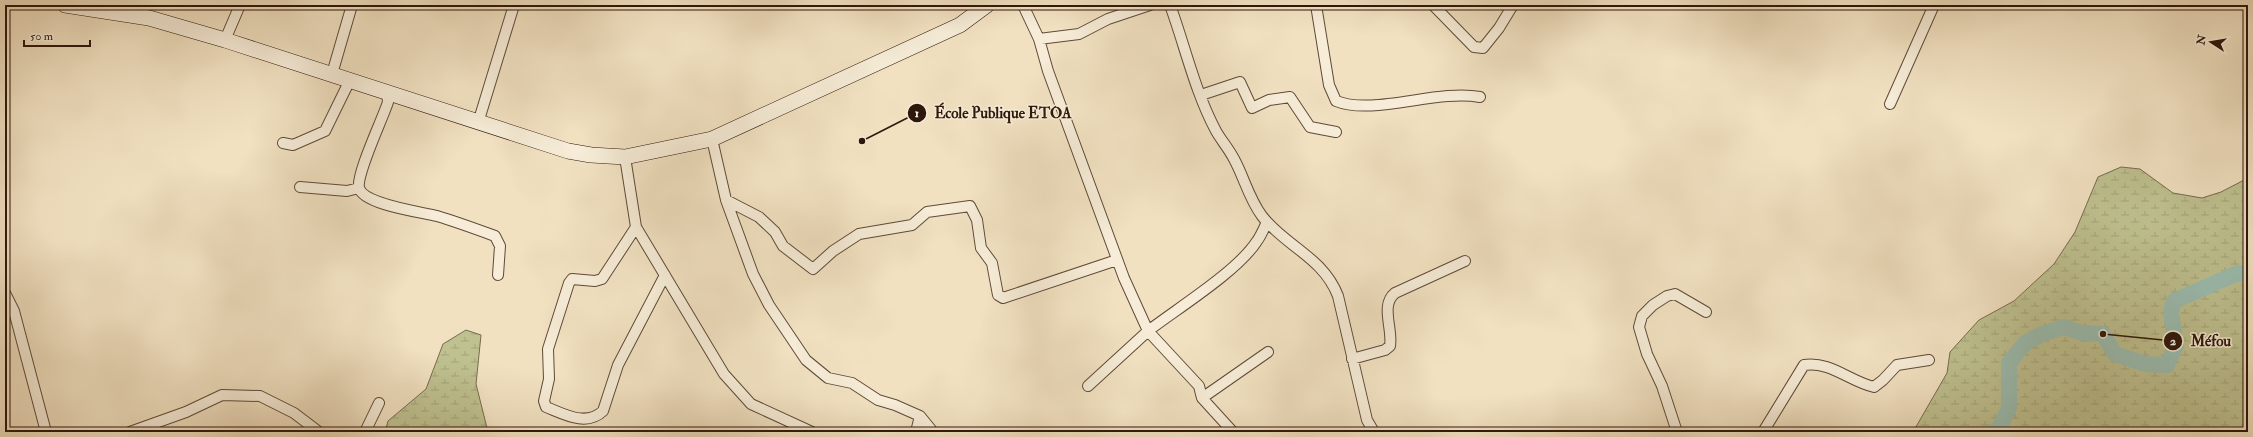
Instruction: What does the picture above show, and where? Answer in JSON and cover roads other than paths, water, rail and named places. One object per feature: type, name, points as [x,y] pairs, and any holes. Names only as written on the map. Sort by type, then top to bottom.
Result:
[{"type":"street","points":[[65,5],[149,18],[225,40],[332,74],[478,124],[568,151],[591,155],[625,157],[712,139],[960,25],[987,5]]},
{"type":"street","points":[[225,40],[240,5]]},
{"type":"street","points":[[332,74],[352,5]]},
{"type":"street","points":[[478,124],[514,5]]},
{"type":"street","points":[[1023,5],[1039,39],[1055,92],[1117,260],[1141,319],[1148,331],[1199,386],[1202,398],[1233,432]]},
{"type":"street","points":[[1039,39],[1078,34],[1108,19],[1150,5]]},
{"type":"street","points":[[1170,5],[1200,95],[1216,131],[1234,158],[1254,204],[1267,222],[1324,271],[1333,282],[1338,296],[1367,420],[1374,432]]},
{"type":"street","points":[[1316,5],[1329,85],[1336,101],[1347,106],[1463,94],[1480,97]]},
{"type":"street","points":[[1433,5],[1474,47],[1483,48],[1495,33],[1513,5]]},
{"type":"street","points":[[1890,104],[1934,5]]},
{"type":"street","points":[[283,143],[293,145],[325,131],[350,80]]},
{"type":"street","points":[[1200,95],[1240,82],[1252,108],[1269,100],[1290,97],[1310,128],[1336,132]]},
{"type":"street","points":[[387,93],[388,102],[361,172],[359,188],[363,194],[401,209],[437,216],[495,236],[500,246],[498,275]]},
{"type":"street","points":[[712,139],[726,200],[753,274],[769,305],[806,360],[828,378],[852,383],[878,400],[895,405],[920,416],[933,432]]},
{"type":"street","points":[[625,157],[636,226],[686,307],[724,374],[751,404],[812,432]]},
{"type":"street","points":[[300,186],[348,191],[359,188]]},
{"type":"street","points":[[726,200],[758,217],[775,232],[784,246],[813,269],[833,251],[859,234],[912,225],[927,212],[970,206],[977,220],[981,248],[992,263],[998,295],[1003,298],[1117,260]]},
{"type":"street","points":[[1088,386],[1148,331],[1219,278],[1247,254],[1258,241],[1267,222]]},
{"type":"street","points":[[636,226],[602,279],[594,281],[572,279],[568,283],[548,349],[549,378],[544,401],[546,407],[575,418],[588,419],[603,411],[618,365],[665,275]]},
{"type":"street","points":[[1352,359],[1385,350],[1390,346],[1388,307],[1390,297],[1395,292],[1465,261]]},
{"type":"street","points":[[5,292],[46,432]]},
{"type":"street","points":[[1677,432],[1662,386],[1647,354],[1639,327],[1642,316],[1653,305],[1667,296],[1675,294],[1706,312]]},
{"type":"street","points":[[1202,398],[1268,352]]},
{"type":"street","points":[[1763,432],[1804,365],[1815,363],[1827,366],[1859,384],[1874,387],[1897,365],[1929,360]]},
{"type":"street","points":[[130,432],[186,412],[222,395],[260,396],[294,413],[318,432]]},
{"type":"street","points":[[365,432],[379,403]]},
{"type":"street","points":[[916,432],[920,416]]},
{"type":"waterway","points":[[1992,432],[1998,430],[2009,408],[2009,363],[2025,343],[2042,334],[2064,327],[2082,333],[2103,334],[2115,354],[2145,364],[2167,365],[2176,346],[2171,312],[2174,301],[2238,273],[2248,274]]},
{"type":"place","name":"École Publique ETOA","points":[[862,141]]},
{"type":"place","name":"Méfou","points":[[2103,334]]}]
